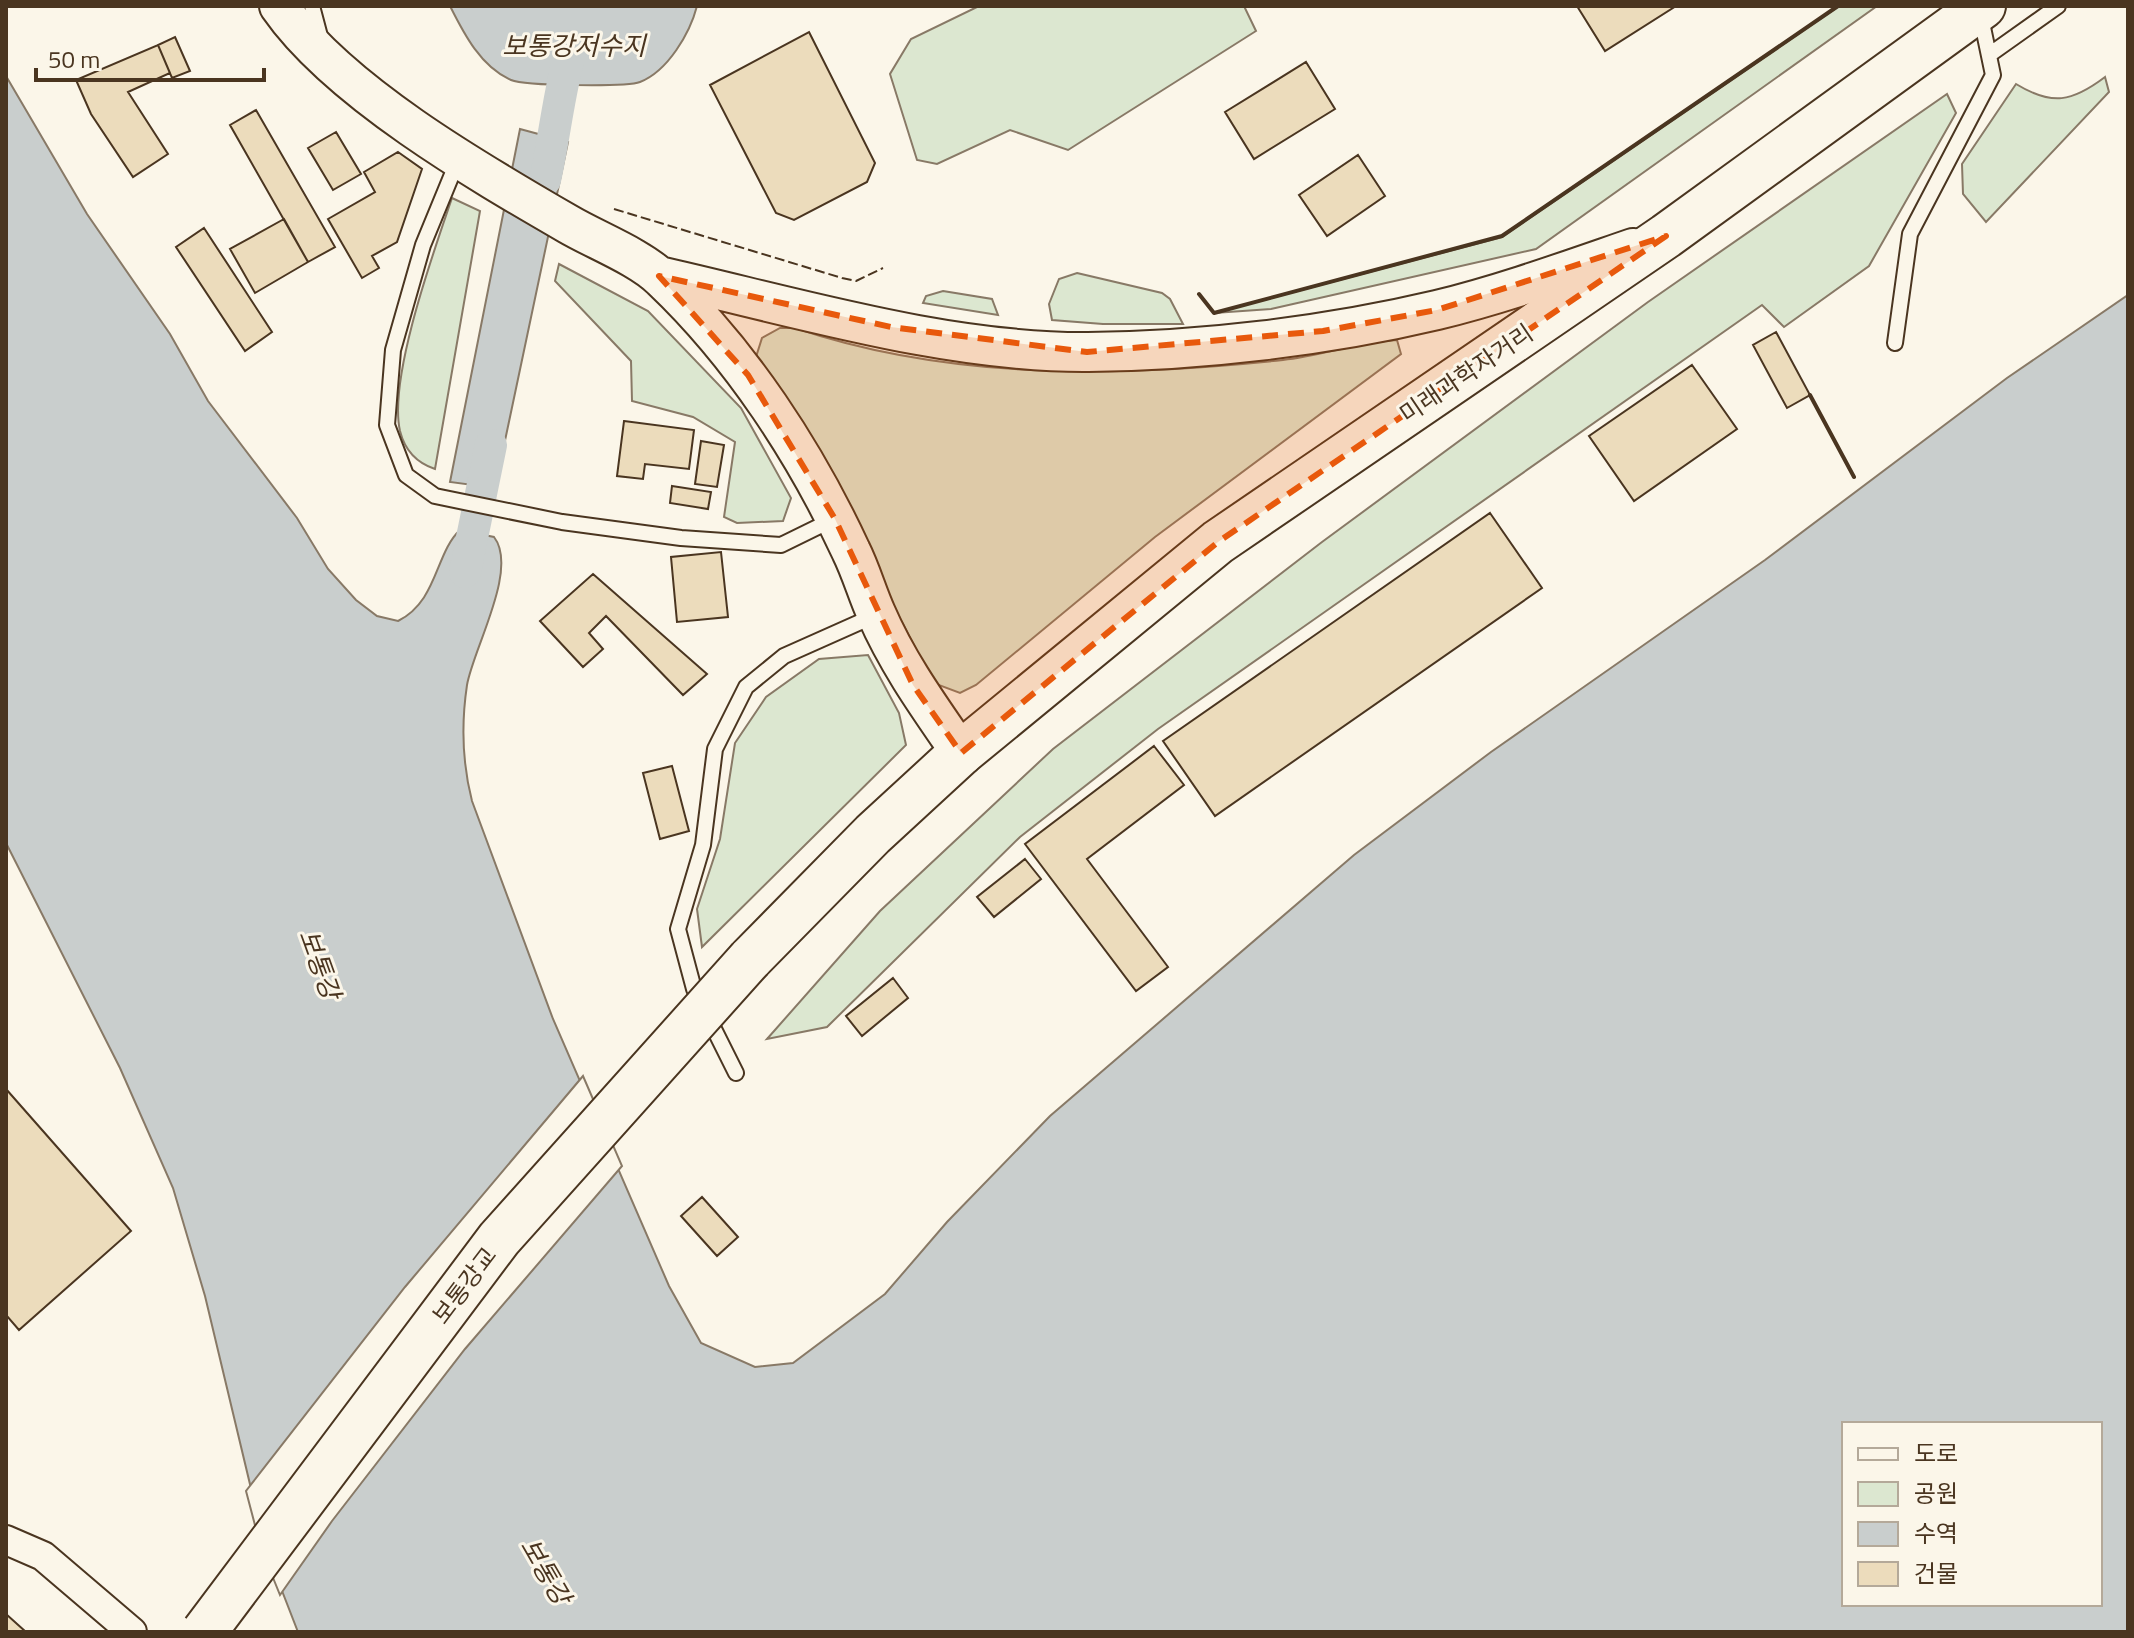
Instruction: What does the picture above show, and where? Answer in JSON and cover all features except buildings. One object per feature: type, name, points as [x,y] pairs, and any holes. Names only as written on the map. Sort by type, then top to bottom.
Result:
[{"type":"main road","points":[[279,6],[290,22],[386,108],[469,164],[659,276],[709,327],[748,375],[835,519],[876,615],[913,685],[961,753]]},
{"type":"main road","name":"미래과학자거리","points":[[750,959],[873,834],[961,753],[1218,542],[1666,236],[1981,8]]},
{"type":"main road","points":[[659,276],[906,330],[985,344],[1087,352],[1202,345],[1323,331],[1437,310],[1666,236]]},
{"type":"main road","name":"보통강교","points":[[204,1632],[499,1239],[750,959]]},
{"type":"street","points":[[6,1540],[43,1556],[132,1632]]},
{"type":"lane","points":[[312,6],[326,56]]},
{"type":"lane","points":[[1989,55],[2058,6]]},
{"type":"lane","points":[[1895,343],[1910,234],[1993,75],[1981,8]]},
{"type":"lane","points":[[469,164],[423,245],[393,350],[387,425],[406,475],[435,496],[509,512],[681,538],[781,545],[835,519]]},
{"type":"lane","points":[[736,1073],[694,989],[678,929],[703,845],[715,749],[746,687],[784,656],[876,615]]},
{"type":"highlighted area","points":[[1666,236],[1218,542],[961,753],[913,685],[835,519],[748,375],[659,276],[891,327],[1087,352],[1323,331],[1437,310]]},
{"type":"green space","points":[[979,6],[1244,6],[1256,31],[1068,150],[1010,130],[937,164],[917,160],[890,74],[911,39]]},
{"type":"green space","points":[[1839,6],[1877,6],[1536,249],[1271,309],[1214,313],[1502,237]]},
{"type":"green space","points":[[2105,77],[2109,92],[1986,222],[1963,194],[1962,164],[2016,84],[2040,96],[2062,98],[2082,92]]},
{"type":"green space","points":[[1947,94],[1956,113],[1869,266],[1784,327],[1762,305],[1158,729],[1020,837],[827,1027],[767,1039],[880,911],[1053,749],[1322,542],[1648,302]]},
{"type":"green space","points":[[452,198],[480,211],[435,469],[417,460],[405,445],[398,408],[406,348]]},
{"type":"green space","points":[[559,264],[648,311],[741,408],[791,498],[783,521],[737,523],[724,517],[735,442],[693,417],[632,401],[631,361],[555,281]]},
{"type":"green space","points":[[1077,273],[1162,293],[1170,299],[1183,324],[1103,324],[1052,320],[1049,304],[1059,279]]},
{"type":"green space","points":[[943,291],[992,299],[998,315],[923,303],[926,296]]},
{"type":"green space","points":[[780,328],[795,328],[915,358],[1037,370],[1160,370],[1222,366],[1297,358],[1397,340],[1401,354],[1155,537],[976,685],[960,693],[936,684],[930,676],[845,513],[756,357],[762,338]]},
{"type":"green space","points":[[868,655],[899,713],[906,745],[702,947],[697,909],[720,839],[735,743],[766,697],[819,659]]},
{"type":"water","name":"보통강저수지","points":[[450,6],[697,6],[676,50],[650,77],[631,84],[597,85],[535,84],[511,80],[482,58]]},
{"type":"water","name":"보통강","points":[[6,76],[87,214],[170,334],[208,401],[297,518],[328,569],[356,600],[377,616],[398,621],[421,602],[445,551],[460,530],[494,537],[500,551],[498,588],[471,670],[464,715],[464,758],[472,801],[553,1019],[669,1286],[701,1343],[755,1367],[793,1363],[885,1294],[947,1222],[1050,1116],[1354,855],[1491,752],[1765,560],[2007,378],[2128,295],[2128,1632],[298,1632],[265,1547],[205,1296],[173,1188],[120,1068],[6,843]]},
{"type":"water","points":[[520,129],[568,142],[495,488],[450,482]]},
{"type":"pier","points":[[583,1076],[622,1166],[465,1349],[332,1521],[280,1595],[261,1548],[246,1491],[405,1287]]},
{"type":"waterway","points":[[545,180],[572,45]]},
{"type":"waterway","points":[[465,572],[491,445]]},
{"type":"fence","points":[[614,209],[842,278],[856,281],[883,268]]},
{"type":"wall","points":[[1199,294],[1214,313],[1502,236],[1838,6]]},
{"type":"wall","points":[[1810,395],[1854,477]]}]
